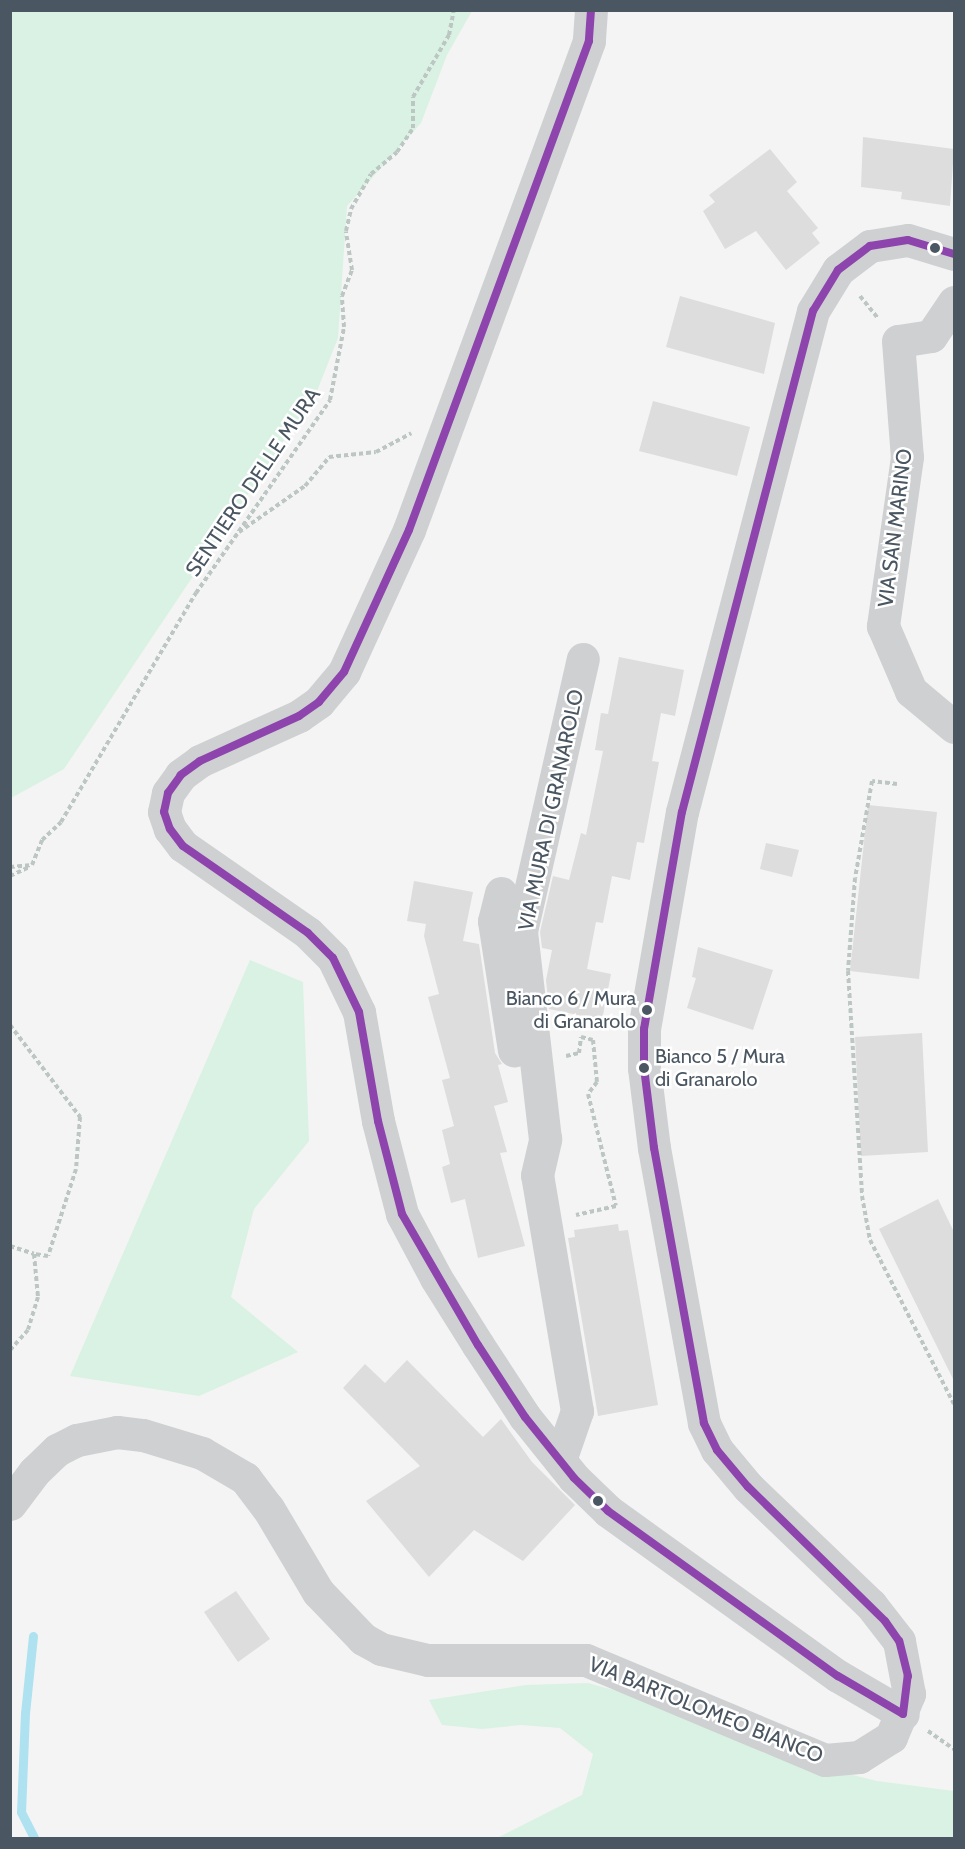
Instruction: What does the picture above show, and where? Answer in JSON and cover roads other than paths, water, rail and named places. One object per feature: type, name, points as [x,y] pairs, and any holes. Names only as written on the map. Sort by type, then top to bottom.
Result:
[{"type":"street","points":[[591,10],[589,41],[409,530],[344,672],[319,702],[299,716],[200,761],[181,775],[168,793],[164,812],[170,829],[183,846],[308,933],[333,958],[359,1012],[378,1121],[402,1214],[478,1345],[525,1417],[560,1460],[608,1511],[838,1676],[903,1714]]},
{"type":"street","name":"VIA BARTOLOMEO BIANCO","points":[[10,1504],[40,1466],[76,1440],[117,1432],[143,1435],[202,1453],[245,1478],[268,1508],[318,1592],[363,1639],[381,1649],[428,1660],[586,1660],[825,1760],[843,1761],[876,1749],[891,1737],[903,1714],[908,1676],[899,1641],[885,1621],[748,1487],[717,1450],[704,1424],[654,1148],[644,1068],[648,994],[682,812],[813,311],[838,270],[870,246],[895,240],[920,243],[954,254]]},
{"type":"street","name":"VIA SAN MARINO","points":[[954,302],[931,336],[898,342],[907,457],[883,626],[911,691],[954,727]]},
{"type":"street","name":"VIA MURA DI GRANAROLO","points":[[537,1176],[545,1139],[548,1053],[521,931],[584,659]]},
{"type":"street","name":"VIA MURA DI GRANAROLO","points":[[501,893],[494,921],[577,1411],[560,1460]]},
{"type":"waterway","points":[[33,1636],[25,1713],[21,1812],[34,1838]]},
{"type":"place","name":"Bianco 6 / Mura di Granarolo","points":[[647,1010]]},
{"type":"place","name":"Bianco 5 / Mura di Granarolo","points":[[644,1068]]}]
